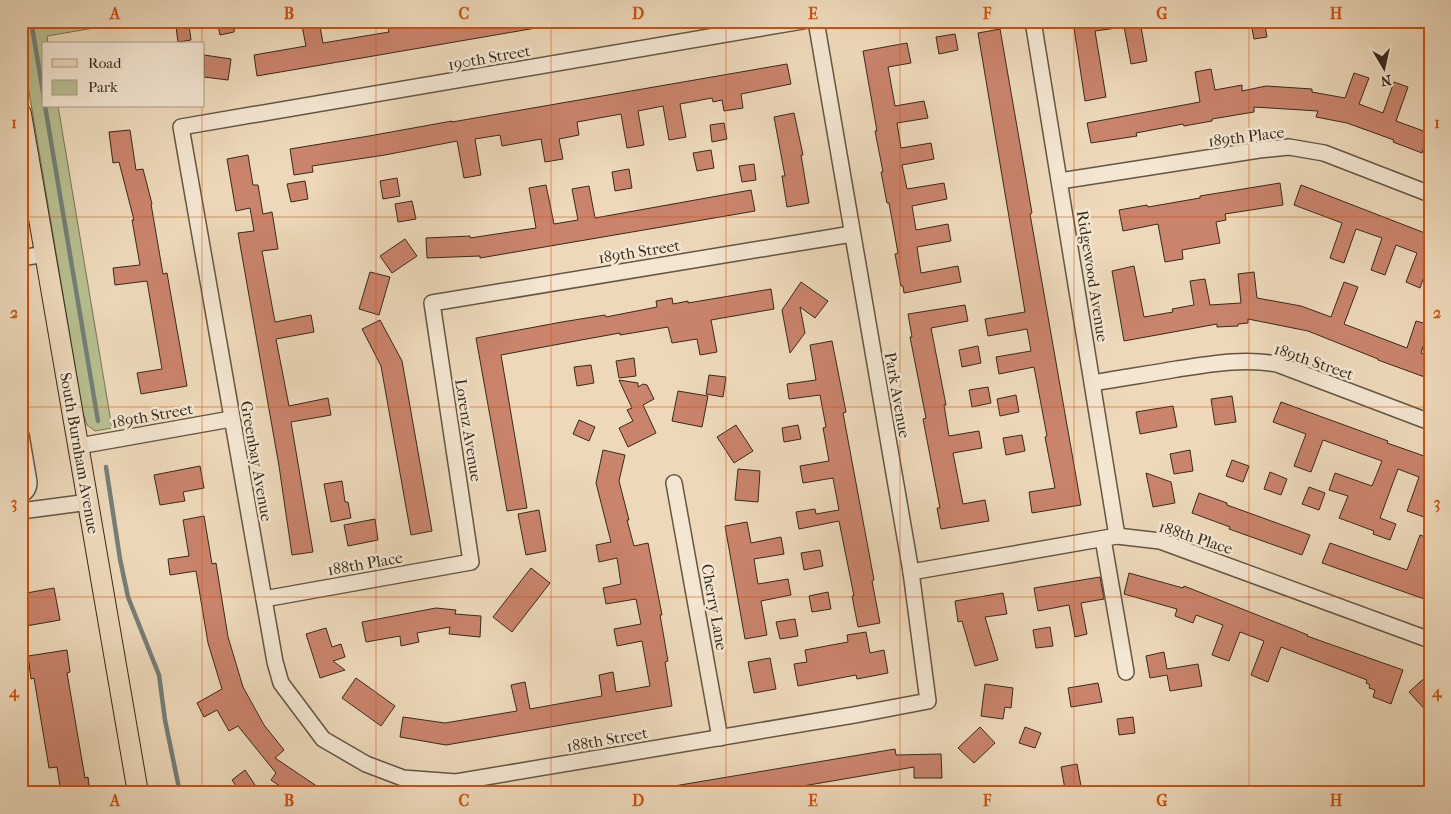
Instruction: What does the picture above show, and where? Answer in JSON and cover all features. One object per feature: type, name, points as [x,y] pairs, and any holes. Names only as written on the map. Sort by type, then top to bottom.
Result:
[{"type":"main road","name":"South Burnham Avenue","points":[[21,114],[138,793]]},
{"type":"street","name":"190th Street","points":[[180,127],[803,21]]},
{"type":"street","name":"Park Avenue","points":[[816,21],[911,572],[928,700],[854,715]]},
{"type":"street","name":"Ridgewood Avenue","points":[[1033,21],[1093,383],[1126,672]]},
{"type":"street","name":"Greenbay Avenue","points":[[180,127],[271,644],[281,683],[323,739],[366,764]]},
{"type":"street","name":"189th Place","points":[[1060,181],[1289,147],[1324,153],[1430,194]]},
{"type":"street","name":"189th Street","points":[[432,303],[852,234]]},
{"type":"street","points":[[21,258],[45,254]]},
{"type":"street","name":"Lorenz Avenue","points":[[432,303],[471,562]]},
{"type":"street","name":"189th Street","points":[[1093,383],[1218,363],[1249,360],[1262,361],[1277,364],[1430,422]]},
{"type":"street","name":"189th Street","points":[[79,446],[232,419]]},
{"type":"street","points":[[21,435],[30,482],[29,488],[21,495]]},
{"type":"street","name":"Cherry Lane","points":[[674,483],[720,738]]},
{"type":"street","points":[[21,511],[89,502]]},
{"type":"street","name":"188th Place","points":[[911,572],[1110,538],[1160,541],[1430,640]]},
{"type":"street","name":"188th Place","points":[[264,599],[471,562]]},
{"type":"street","name":"188th Street","points":[[366,764],[403,778],[456,782],[854,715]]},
{"type":"green space","points":[[21,21],[135,21],[47,36],[48,42],[42,42],[42,108],[58,108],[112,428],[95,431],[87,425],[83,413],[21,44]]},
{"type":"building","points":[[217,21],[235,21],[234,32],[220,35]]},
{"type":"building","points":[[301,21],[319,21],[323,43],[389,32],[387,21],[536,21],[536,28],[257,76],[254,55],[306,46]]},
{"type":"building","points":[[1073,21],[1117,21],[1117,28],[1095,31],[1106,97],[1085,101]]},
{"type":"building","points":[[1123,21],[1140,21],[1147,61],[1131,64]]},
{"type":"building","points":[[1264,21],[1267,37],[1254,39],[1251,24]]},
{"type":"building","points":[[189,25],[191,40],[178,42],[176,27]]},
{"type":"building","points":[[1000,29],[1081,505],[1032,513],[1029,492],[1055,488],[1034,367],[999,374],[996,357],[1031,351],[1027,329],[988,336],[985,319],[1025,312],[978,33]]},
{"type":"building","points":[[955,34],[958,50],[939,54],[936,37]]},
{"type":"building","points":[[907,43],[911,63],[888,67],[895,106],[924,101],[928,118],[897,123],[901,148],[931,143],[934,159],[902,165],[907,189],[944,183],[947,199],[912,206],[916,230],[948,224],[951,241],[917,247],[921,273],[958,266],[961,282],[904,293],[895,254],[898,253],[889,203],[887,203],[881,172],[883,172],[875,131],[877,131],[863,51]]},
{"type":"building","points":[[205,55],[231,59],[228,80],[205,77]]},
{"type":"building","points":[[787,64],[791,84],[741,94],[743,108],[724,111],[722,100],[713,102],[712,98],[680,104],[686,137],[669,140],[663,106],[638,111],[644,145],[627,148],[621,114],[577,122],[579,135],[559,139],[563,159],[545,162],[541,139],[502,146],[500,135],[475,139],[481,175],[464,178],[457,141],[385,155],[312,166],[313,172],[294,175],[290,149]]},
{"type":"building","points":[[1211,69],[1215,90],[1242,85],[1242,91],[1266,86],[1312,89],[1312,92],[1345,98],[1354,73],[1369,78],[1359,104],[1383,113],[1394,82],[1408,87],[1396,121],[1429,133],[1422,153],[1393,142],[1394,140],[1347,123],[1316,117],[1318,111],[1254,107],[1254,112],[1184,126],[1183,124],[1136,133],[1137,136],[1091,143],[1087,123],[1200,102],[1195,72]]},
{"type":"building","points":[[794,113],[803,155],[801,155],[809,203],[787,207],[782,176],[785,176],[774,117]]},
{"type":"building","points":[[724,123],[727,139],[712,142],[710,125]]},
{"type":"building","points":[[130,130],[136,170],[143,169],[152,204],[163,274],[167,273],[187,386],[141,394],[137,373],[162,369],[147,281],[115,285],[113,268],[140,265],[132,220],[134,220],[119,162],[113,163],[109,132]]},
{"type":"building","points":[[711,150],[714,168],[697,171],[693,153]]},
{"type":"building","points":[[248,155],[253,185],[258,185],[263,214],[272,212],[278,249],[262,251],[275,322],[311,315],[314,332],[276,339],[289,406],[328,398],[331,415],[291,422],[313,552],[292,555],[279,466],[238,233],[254,231],[250,208],[236,211],[227,159]]},
{"type":"building","points":[[754,164],[756,180],[742,182],[739,166]]},
{"type":"building","points":[[629,169],[632,188],[615,191],[612,172]]},
{"type":"building","points":[[397,178],[400,196],[383,199],[380,181]]},
{"type":"building","points":[[305,181],[308,199],[291,202],[287,184]]},
{"type":"building","points":[[1280,183],[1283,205],[1225,214],[1226,220],[1216,222],[1220,243],[1182,250],[1183,259],[1165,262],[1158,224],[1123,231],[1119,210],[1147,205],[1148,207],[1200,198],[1200,196]]},
{"type":"building","points":[[546,185],[554,224],[578,220],[572,189],[589,186],[595,218],[751,190],[755,211],[480,258],[480,256],[427,258],[426,238],[470,236],[470,238],[536,228],[529,188]]},
{"type":"building","points":[[1301,185],[1430,235],[1430,260],[1420,288],[1406,282],[1417,253],[1396,245],[1385,275],[1371,270],[1382,238],[1356,229],[1344,263],[1330,258],[1342,223],[1294,205]]},
{"type":"building","points":[[412,201],[416,219],[398,222],[395,204]]},
{"type":"building","points":[[405,239],[417,256],[392,273],[380,256]]},
{"type":"building","points":[[1134,266],[1144,317],[1173,312],[1172,309],[1194,305],[1190,281],[1205,279],[1210,305],[1241,303],[1238,274],[1254,272],[1257,298],[1301,306],[1331,317],[1344,282],[1358,287],[1344,324],[1407,348],[1416,321],[1430,325],[1421,353],[1430,356],[1430,379],[1308,331],[1248,319],[1248,323],[1238,324],[1238,326],[1217,327],[1217,324],[1124,341],[1112,271]]},
{"type":"building","points":[[370,272],[390,277],[379,315],[359,309]]},
{"type":"building","points":[[801,282],[828,301],[815,318],[800,307],[805,333],[790,353],[782,310]]},
{"type":"building","points":[[771,289],[774,309],[711,320],[717,352],[700,355],[697,339],[672,343],[668,327],[620,335],[620,333],[501,355],[527,508],[507,511],[476,338],[657,307],[656,301],[672,298],[673,304],[688,301],[688,303]]},
{"type":"building","points":[[965,305],[968,321],[931,328],[946,405],[944,405],[949,436],[979,431],[982,448],[953,453],[963,504],[985,500],[989,521],[941,529],[937,508],[940,508],[923,419],[926,418],[910,337],[912,337],[908,314]]},
{"type":"building","points":[[380,320],[402,361],[432,531],[411,535],[381,366],[362,329]]},
{"type":"building","points":[[832,341],[846,412],[843,413],[874,580],[872,581],[880,623],[858,627],[852,596],[854,596],[839,521],[799,529],[796,512],[815,509],[816,514],[839,510],[833,478],[803,483],[800,466],[829,461],[823,428],[826,427],[820,395],[789,399],[787,384],[816,380],[810,345]]},
{"type":"building","points":[[978,346],[981,363],[962,367],[959,350]]},
{"type":"building","points":[[634,358],[636,376],[619,378],[616,361]]},
{"type":"building","points":[[591,365],[594,383],[577,386],[574,367]]},
{"type":"building","points":[[709,375],[726,377],[723,397],[706,394]]},
{"type":"building","points":[[619,380],[638,383],[638,387],[643,384],[647,385],[654,399],[643,405],[656,433],[628,447],[619,428],[633,421],[627,410],[632,408]]},
{"type":"building","points":[[988,387],[991,403],[972,407],[969,390]]},
{"type":"building","points":[[678,391],[708,396],[702,427],[672,421]]},
{"type":"building","points":[[1016,395],[1019,412],[1000,416],[997,399]]},
{"type":"building","points":[[1232,396],[1236,422],[1215,425],[1211,399]]},
{"type":"building","points":[[1281,402],[1427,457],[1430,453],[1430,500],[1424,517],[1407,511],[1419,477],[1398,469],[1380,518],[1396,524],[1390,540],[1373,534],[1374,531],[1339,518],[1348,496],[1329,490],[1335,473],[1372,486],[1382,461],[1323,440],[1311,472],[1294,466],[1306,434],[1273,422]]},
{"type":"building","points":[[1173,406],[1177,427],[1140,434],[1136,412]]},
{"type":"building","points":[[579,420],[595,427],[589,441],[573,434]]},
{"type":"building","points":[[736,425],[753,451],[734,463],[717,437]]},
{"type":"building","points":[[798,425],[801,439],[784,442],[782,428]]},
{"type":"building","points":[[1022,435],[1025,451],[1006,455],[1003,438]]},
{"type":"building","points":[[603,450],[625,455],[619,481],[634,546],[648,543],[662,615],[660,615],[668,661],[665,662],[672,706],[446,745],[400,737],[403,717],[445,723],[517,711],[511,685],[525,682],[530,709],[602,696],[599,675],[613,672],[616,692],[650,686],[642,641],[617,646],[614,629],[641,624],[636,599],[606,604],[603,588],[621,584],[617,558],[599,562],[596,545],[611,542],[596,483]]},
{"type":"building","points":[[1190,450],[1193,471],[1174,474],[1170,454]]},
{"type":"building","points":[[1232,460],[1249,466],[1243,482],[1226,476]]},
{"type":"building","points":[[200,466],[204,488],[183,492],[185,501],[160,505],[154,475]]},
{"type":"building","points":[[738,469],[760,471],[758,502],[735,500]]},
{"type":"building","points":[[1270,472],[1287,479],[1281,495],[1264,489]]},
{"type":"building","points":[[1146,473],[1171,482],[1175,503],[1153,507]]},
{"type":"building","points":[[342,481],[345,502],[348,502],[351,518],[331,522],[324,484]]},
{"type":"building","points":[[1309,487],[1325,493],[1319,510],[1302,504]]},
{"type":"building","points":[[1199,493],[1310,535],[1302,555],[1229,529],[1230,527],[1192,513]]},
{"type":"building","points":[[539,510],[546,551],[526,555],[518,514]]},
{"type":"building","points":[[204,516],[212,564],[216,563],[228,637],[243,687],[264,725],[284,750],[275,758],[327,793],[290,793],[271,780],[276,773],[238,726],[229,731],[217,710],[204,717],[197,703],[222,689],[208,643],[196,571],[170,575],[168,559],[189,556],[183,520]]},
{"type":"building","points":[[375,519],[378,540],[348,546],[344,525]]},
{"type":"building","points":[[747,522],[751,543],[781,537],[784,554],[754,559],[758,584],[788,579],[791,595],[761,601],[767,635],[745,639],[725,526]]},
{"type":"building","points":[[1420,535],[1430,539],[1430,601],[1322,563],[1330,543],[1407,570]]},
{"type":"building","points":[[820,550],[823,566],[804,570],[801,553]]},
{"type":"building","points":[[531,568],[550,583],[512,632],[493,617]]},
{"type":"building","points":[[1129,573],[1183,588],[1184,586],[1307,636],[1403,670],[1391,704],[1373,697],[1375,690],[1369,688],[1370,685],[1366,683],[1367,680],[1281,647],[1268,682],[1251,675],[1264,641],[1240,632],[1229,661],[1212,655],[1223,625],[1196,615],[1193,623],[1175,616],[1177,609],[1124,594]]},
{"type":"building","points":[[1100,577],[1104,599],[1081,603],[1087,634],[1075,637],[1069,605],[1038,611],[1034,588]]},
{"type":"building","points":[[54,588],[60,620],[26,626],[21,594]]},
{"type":"building","points":[[828,592],[831,609],[812,612],[809,596]]},
{"type":"building","points":[[1003,593],[1007,614],[985,617],[998,660],[975,666],[962,621],[958,622],[955,601]]},
{"type":"building","points":[[436,608],[456,610],[455,614],[481,616],[480,637],[449,634],[450,627],[417,633],[419,642],[401,646],[400,636],[366,642],[362,622]]},
{"type":"building","points":[[795,619],[798,636],[780,639],[776,622]]},
{"type":"building","points":[[1050,627],[1053,646],[1036,648],[1033,630]]},
{"type":"building","points":[[326,628],[332,647],[341,644],[345,657],[333,661],[345,670],[320,678],[306,634]]},
{"type":"building","points":[[866,632],[870,653],[884,650],[888,673],[857,679],[856,675],[798,686],[794,664],[807,662],[805,650],[848,642],[847,635]]},
{"type":"building","points":[[67,650],[70,672],[67,673],[85,778],[88,777],[90,793],[61,793],[57,767],[49,768],[34,678],[31,679],[28,656]]},
{"type":"building","points":[[1164,652],[1167,669],[1198,664],[1202,686],[1170,691],[1167,675],[1150,678],[1146,656]]},
{"type":"building","points":[[770,658],[776,689],[754,693],[748,662]]},
{"type":"building","points":[[1430,673],[1430,715],[1409,692]]},
{"type":"building","points":[[356,678],[395,706],[381,726],[342,698]]},
{"type":"building","points":[[1098,683],[1102,702],[1071,707],[1068,688]]},
{"type":"building","points":[[985,684],[1013,688],[1011,708],[1005,707],[1003,719],[981,716]]},
{"type":"building","points":[[1133,717],[1135,733],[1119,735],[1117,719]]},
{"type":"building","points":[[980,727],[995,743],[974,763],[958,748]]},
{"type":"building","points":[[1025,727],[1041,733],[1035,748],[1019,743]]},
{"type":"building","points":[[895,749],[896,755],[941,754],[942,778],[914,778],[914,767],[762,793],[675,793],[674,786]]},
{"type":"building","points":[[1077,764],[1081,786],[1065,789],[1061,767]]},
{"type":"building","points":[[245,770],[255,785],[241,793],[232,780]]},
{"type":"waterway","points":[[31,21],[42,86]]},
{"type":"waterway","points":[[45,108],[98,421]]},
{"type":"waterway","points":[[106,467],[120,559],[128,597],[159,675],[165,720],[180,793]]}]
